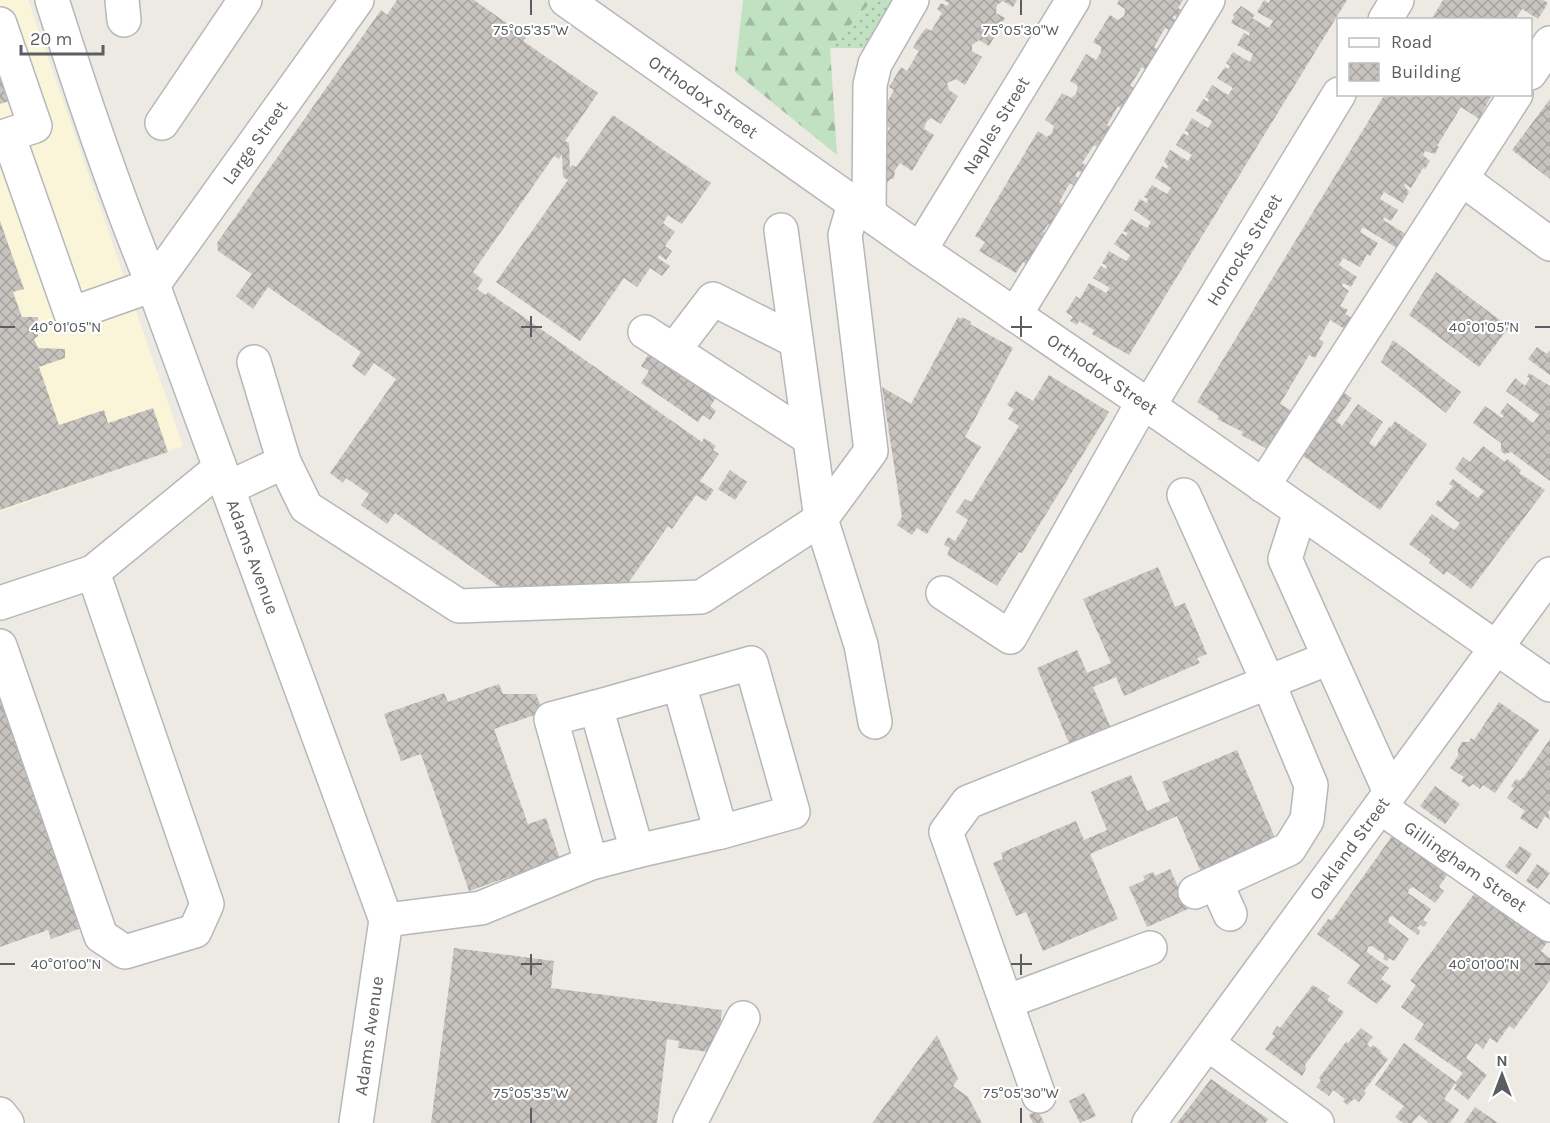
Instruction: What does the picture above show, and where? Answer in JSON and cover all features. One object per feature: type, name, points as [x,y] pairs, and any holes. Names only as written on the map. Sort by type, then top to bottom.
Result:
[{"type":"street","name":"Adams Avenue","points":[[52,0],[119,203],[153,285],[386,921],[356,1123]]},
{"type":"street","points":[[162,123],[245,0]]},
{"type":"street","name":"Large Street","points":[[153,285],[357,0]]},
{"type":"street","name":"Orthodox Street","points":[[566,0],[920,250],[1146,404],[1550,686]]},
{"type":"street","points":[[254,362],[284,462],[306,507],[459,606],[701,597],[821,519],[871,452],[845,235],[862,209],[870,85],[875,64],[912,0]]},
{"type":"street","name":"Naples Street","points":[[920,250],[1073,0]]},
{"type":"street","points":[[1015,315],[1208,0]]},
{"type":"street","points":[[1386,18],[1397,0]]},
{"type":"street","points":[[0,24],[35,126],[8,135],[71,314],[153,285]]},
{"type":"street","points":[[1532,70],[1550,42]]},
{"type":"street","name":"Horrocks Street","points":[[943,593],[1010,637],[1146,404],[1339,96]]},
{"type":"street","points":[[1263,486],[1515,96]]},
{"type":"street","points":[[1462,179],[1550,244]]},
{"type":"street","points":[[781,230],[821,519],[861,645],[875,722]]},
{"type":"street","points":[[674,351],[713,299],[796,341]]},
{"type":"street","points":[[645,332],[809,438]]},
{"type":"street","points":[[0,603],[93,572],[224,478],[284,462]]},
{"type":"street","points":[[1184,495],[1268,682],[1311,785],[1307,819],[1289,849],[1206,888],[1230,914]]},
{"type":"street","points":[[1300,512],[1285,559],[1329,657],[1385,800]]},
{"type":"street","points":[[0,646],[101,936],[125,952],[195,931],[207,904],[93,572]]},
{"type":"street","name":"Oakland Street","points":[[1149,1123],[1550,574]]},
{"type":"street","points":[[1039,1096],[946,832],[968,802],[1329,657]]},
{"type":"street","points":[[386,921],[481,908],[591,863],[793,812],[751,663],[551,719],[591,863]]},
{"type":"street","points":[[679,684],[721,832]]},
{"type":"street","points":[[597,707],[637,851]]},
{"type":"street","name":"Gillingham Street","points":[[1385,800],[1550,925]]},
{"type":"street","points":[[1006,1002],[1150,948]]},
{"type":"street","points":[[690,1123],[742,1018]]},
{"type":"street","points":[[1208,1044],[1317,1123]]},
{"type":"street","points":[[0,1114],[7,1123]]},
{"type":"shaded area","points":[[0,0],[28,0],[183,446],[0,512]]},
{"type":"green space","points":[[743,0],[870,0],[830,48],[837,155],[735,72]]},
{"type":"green space","points":[[870,0],[899,0],[870,48],[830,48],[869,4]]},
{"type":"building","points":[[397,0],[474,0],[526,37],[523,41],[598,93],[565,141],[569,143],[570,168],[572,165],[576,167],[613,115],[711,183],[682,224],[668,215],[663,223],[675,232],[665,246],[672,251],[666,260],[659,255],[658,258],[670,266],[662,276],[650,268],[637,287],[624,278],[580,341],[496,282],[568,180],[563,177],[562,154],[559,159],[554,156],[473,272],[483,280],[477,289],[486,295],[488,292],[702,442],[704,438],[716,446],[713,450],[719,454],[700,481],[714,490],[706,501],[696,495],[672,529],[668,526],[622,592],[511,595],[395,513],[387,524],[361,505],[369,494],[346,478],[343,483],[330,473],[396,379],[374,363],[365,376],[352,366],[361,352],[268,287],[253,309],[236,296],[252,274],[218,251],[217,243],[381,10],[387,15]]},
{"type":"building","points":[[944,0],[1017,0],[1013,7],[1003,1],[997,5],[996,13],[1005,18],[989,46],[979,40],[972,45],[972,51],[982,57],[965,85],[956,79],[947,83],[949,90],[958,96],[941,124],[931,118],[926,122],[924,129],[934,135],[912,171],[900,163],[895,170],[894,178],[889,180],[885,187],[885,136],[890,128],[877,121],[894,90],[889,87],[901,67],[907,71],[919,51],[913,48],[919,37],[926,28],[931,31],[942,13],[937,9],[941,3],[947,6],[949,3]]},
{"type":"building","points":[[1119,0],[1183,0],[1178,8],[1185,12],[1181,20],[1174,15],[1173,18],[1179,22],[1173,32],[1165,28],[1154,47],[1161,51],[1149,71],[1142,67],[1130,86],[1138,90],[1126,111],[1118,106],[1107,125],[1114,129],[1101,149],[1094,145],[1082,163],[1090,168],[1086,175],[1078,171],[1075,176],[1083,181],[1078,188],[1070,183],[1059,202],[1066,206],[1054,227],[1048,224],[1043,232],[1049,235],[1029,266],[1023,262],[1016,273],[979,251],[985,242],[975,236],[1038,131],[1047,137],[1052,133],[1054,126],[1045,120],[1062,93],[1071,98],[1076,94],[1078,86],[1070,81],[1086,54],[1096,60],[1101,52],[1101,47],[1093,42],[1110,15],[1118,20],[1124,16],[1125,9],[1117,4]]},
{"type":"building","points":[[1264,0],[1269,3],[1270,0],[1347,0],[1129,355],[1092,334],[1094,330],[1079,321],[1077,325],[1070,321],[1073,317],[1066,312],[1076,296],[1080,299],[1089,283],[1106,293],[1110,288],[1093,278],[1101,266],[1106,269],[1107,266],[1102,263],[1109,251],[1126,261],[1128,259],[1130,255],[1114,244],[1122,233],[1126,236],[1128,233],[1123,231],[1131,219],[1147,228],[1151,222],[1134,210],[1140,199],[1147,203],[1148,199],[1144,197],[1152,185],[1167,194],[1171,188],[1155,178],[1162,166],[1167,169],[1168,166],[1164,161],[1170,150],[1188,161],[1192,155],[1176,145],[1183,133],[1188,136],[1189,133],[1185,130],[1192,118],[1208,128],[1212,121],[1196,111],[1203,99],[1208,102],[1209,99],[1205,97],[1212,85],[1228,95],[1233,88],[1217,78],[1225,67],[1229,68],[1230,66],[1226,63],[1233,52],[1250,62],[1253,54],[1237,45],[1244,33],[1249,36],[1250,33],[1231,23],[1233,15],[1241,6],[1255,15],[1252,18],[1269,28],[1273,21],[1257,12]]},
{"type":"building","points":[[1443,0],[1543,0],[1548,3],[1538,19],[1522,9],[1516,18],[1432,18]]},
{"type":"building","points":[[0,69],[15,99],[0,104]]},
{"type":"building","points":[[1384,96],[1491,96],[1479,119],[1461,107],[1437,146],[1439,147],[1435,154],[1425,151],[1423,155],[1430,161],[1425,169],[1423,168],[1411,188],[1404,185],[1409,192],[1403,203],[1384,192],[1380,199],[1398,210],[1391,221],[1384,217],[1383,220],[1409,236],[1400,250],[1363,227],[1360,232],[1378,243],[1370,256],[1363,252],[1367,255],[1360,267],[1343,258],[1339,265],[1357,277],[1351,287],[1343,283],[1342,286],[1349,291],[1340,306],[1348,310],[1345,314],[1355,320],[1348,331],[1330,320],[1319,339],[1324,342],[1315,358],[1309,355],[1280,404],[1294,412],[1273,452],[1241,435],[1243,432],[1217,419],[1219,416],[1197,402]]},
{"type":"building","points":[[1550,99],[1550,179],[1512,150]]},
{"type":"building","points":[[0,221],[24,289],[13,292],[22,317],[38,317],[38,336],[34,339],[38,348],[65,349],[65,358],[39,367],[59,425],[104,410],[108,423],[153,408],[168,452],[0,510]]},
{"type":"building","points":[[1436,272],[1509,327],[1479,367],[1409,315]]},
{"type":"building","points":[[958,317],[971,322],[970,324],[1013,348],[965,437],[981,447],[927,534],[917,528],[912,535],[897,525],[902,517],[882,387],[911,404]]},
{"type":"building","points":[[1393,340],[1461,392],[1446,413],[1381,362]]},
{"type":"building","points":[[1537,347],[1547,354],[1550,350],[1550,375],[1528,359]]},
{"type":"building","points":[[650,352],[716,398],[710,406],[716,411],[710,420],[703,415],[698,422],[641,383],[649,371],[641,366]]},
{"type":"building","points":[[1529,373],[1550,386],[1550,481],[1511,452],[1505,454],[1501,451],[1501,443],[1473,423],[1485,406],[1502,418],[1504,416],[1500,413],[1507,403],[1533,423],[1539,415],[1506,391],[1515,378],[1525,386],[1530,378],[1527,377]]},
{"type":"building","points":[[1049,375],[1109,412],[1022,553],[1019,552],[997,586],[947,555],[950,548],[944,545],[948,537],[955,541],[968,520],[956,512],[965,499],[971,502],[1019,426],[1008,419],[1014,409],[1007,405],[1016,391],[1033,401]]},
{"type":"building","points":[[1338,389],[1352,398],[1336,421],[1342,426],[1358,404],[1383,422],[1369,443],[1375,447],[1395,421],[1427,444],[1380,510],[1296,451]]},
{"type":"building","points":[[1483,446],[1505,462],[1507,459],[1521,470],[1519,473],[1545,490],[1471,589],[1447,571],[1444,575],[1429,563],[1431,560],[1409,544],[1432,514],[1454,530],[1457,527],[1460,523],[1435,504],[1438,500],[1441,502],[1453,486],[1449,484],[1453,479],[1478,498],[1484,491],[1455,469],[1463,457],[1470,462]]},
{"type":"building","points":[[730,470],[747,482],[735,500],[718,489]]},
{"type":"building","points":[[1158,567],[1175,607],[1185,603],[1207,654],[1197,658],[1200,663],[1124,696],[1116,677],[1093,687],[1110,726],[1069,743],[1037,668],[1077,650],[1087,673],[1111,663],[1083,599]]},
{"type":"building","points":[[0,680],[87,926],[51,939],[48,930],[0,947]]},
{"type":"building","points":[[499,684],[503,694],[536,694],[543,712],[494,729],[528,824],[546,818],[560,859],[469,891],[421,754],[401,761],[384,714],[444,693],[448,702]]},
{"type":"building","points":[[1499,702],[1539,730],[1495,793],[1483,785],[1480,789],[1473,784],[1469,787],[1461,781],[1464,777],[1450,768],[1458,756],[1458,749],[1462,742],[1469,742],[1471,738],[1474,740]]},
{"type":"building","points":[[1550,739],[1550,810],[1548,812],[1550,820],[1545,816],[1537,829],[1520,818],[1525,811],[1507,798],[1514,788],[1511,786],[1516,779],[1519,781],[1524,777]]},
{"type":"building","points":[[1237,750],[1279,847],[1204,879],[1177,816],[1090,854],[1118,919],[1043,951],[1026,912],[1016,916],[993,863],[1003,859],[1001,853],[1076,821],[1084,840],[1107,830],[1091,792],[1131,775],[1147,811],[1170,801],[1162,782]]},
{"type":"building","points":[[1435,786],[1460,804],[1445,824],[1420,806]]},
{"type":"building","points":[[1395,832],[1449,872],[1439,887],[1444,891],[1435,903],[1413,887],[1409,889],[1408,893],[1431,909],[1423,920],[1427,923],[1424,927],[1420,925],[1417,928],[1420,931],[1418,935],[1392,916],[1389,918],[1388,922],[1409,939],[1394,961],[1389,958],[1387,961],[1383,959],[1385,955],[1372,946],[1368,947],[1367,952],[1389,968],[1381,979],[1391,986],[1377,1004],[1347,983],[1360,965],[1317,934],[1328,919],[1332,920]]},
{"type":"building","points":[[1520,846],[1532,854],[1517,875],[1505,866]]},
{"type":"building","points":[[1537,864],[1550,873],[1538,889],[1526,881]]},
{"type":"building","points":[[1170,869],[1188,909],[1147,927],[1129,887],[1145,880],[1143,876],[1153,872],[1155,876]]},
{"type":"building","points":[[1477,890],[1548,941],[1541,951],[1550,958],[1550,980],[1514,1029],[1509,1026],[1497,1043],[1490,1038],[1483,1049],[1476,1043],[1466,1058],[1487,1075],[1468,1100],[1454,1089],[1457,1085],[1455,1083],[1463,1073],[1414,1039],[1424,1024],[1401,1007],[1416,985],[1410,981]]},
{"type":"building","points":[[454,948],[554,961],[551,988],[722,1010],[717,1053],[678,1048],[679,1041],[667,1039],[657,1123],[431,1123]]},
{"type":"building","points":[[1313,985],[1330,996],[1327,1000],[1344,1012],[1305,1065],[1306,1069],[1302,1076],[1265,1049],[1275,1036],[1272,1034],[1277,1026],[1280,1028]]},
{"type":"building","points":[[1361,1028],[1373,1037],[1367,1044],[1371,1048],[1373,1045],[1388,1059],[1364,1091],[1366,1093],[1359,1102],[1354,1099],[1347,1105],[1343,1101],[1345,1099],[1333,1090],[1329,1096],[1316,1087],[1321,1080],[1319,1078],[1346,1042],[1348,1043]]},
{"type":"building","points":[[937,1035],[958,1079],[953,1086],[968,1097],[982,1123],[872,1123]]},
{"type":"building","points":[[1404,1043],[1456,1082],[1444,1099],[1459,1110],[1450,1123],[1427,1123],[1419,1115],[1412,1123],[1403,1123],[1395,1117],[1404,1106],[1375,1085]]},
{"type":"building","points":[[1211,1079],[1268,1119],[1265,1123],[1177,1123]]},
{"type":"building","points":[[1084,1093],[1096,1116],[1080,1123],[1069,1101]]},
{"type":"building","points":[[1475,1107],[1498,1123],[1464,1123]]},
{"type":"building","points":[[1038,1110],[1044,1123],[1033,1123],[1029,1115]]}]
